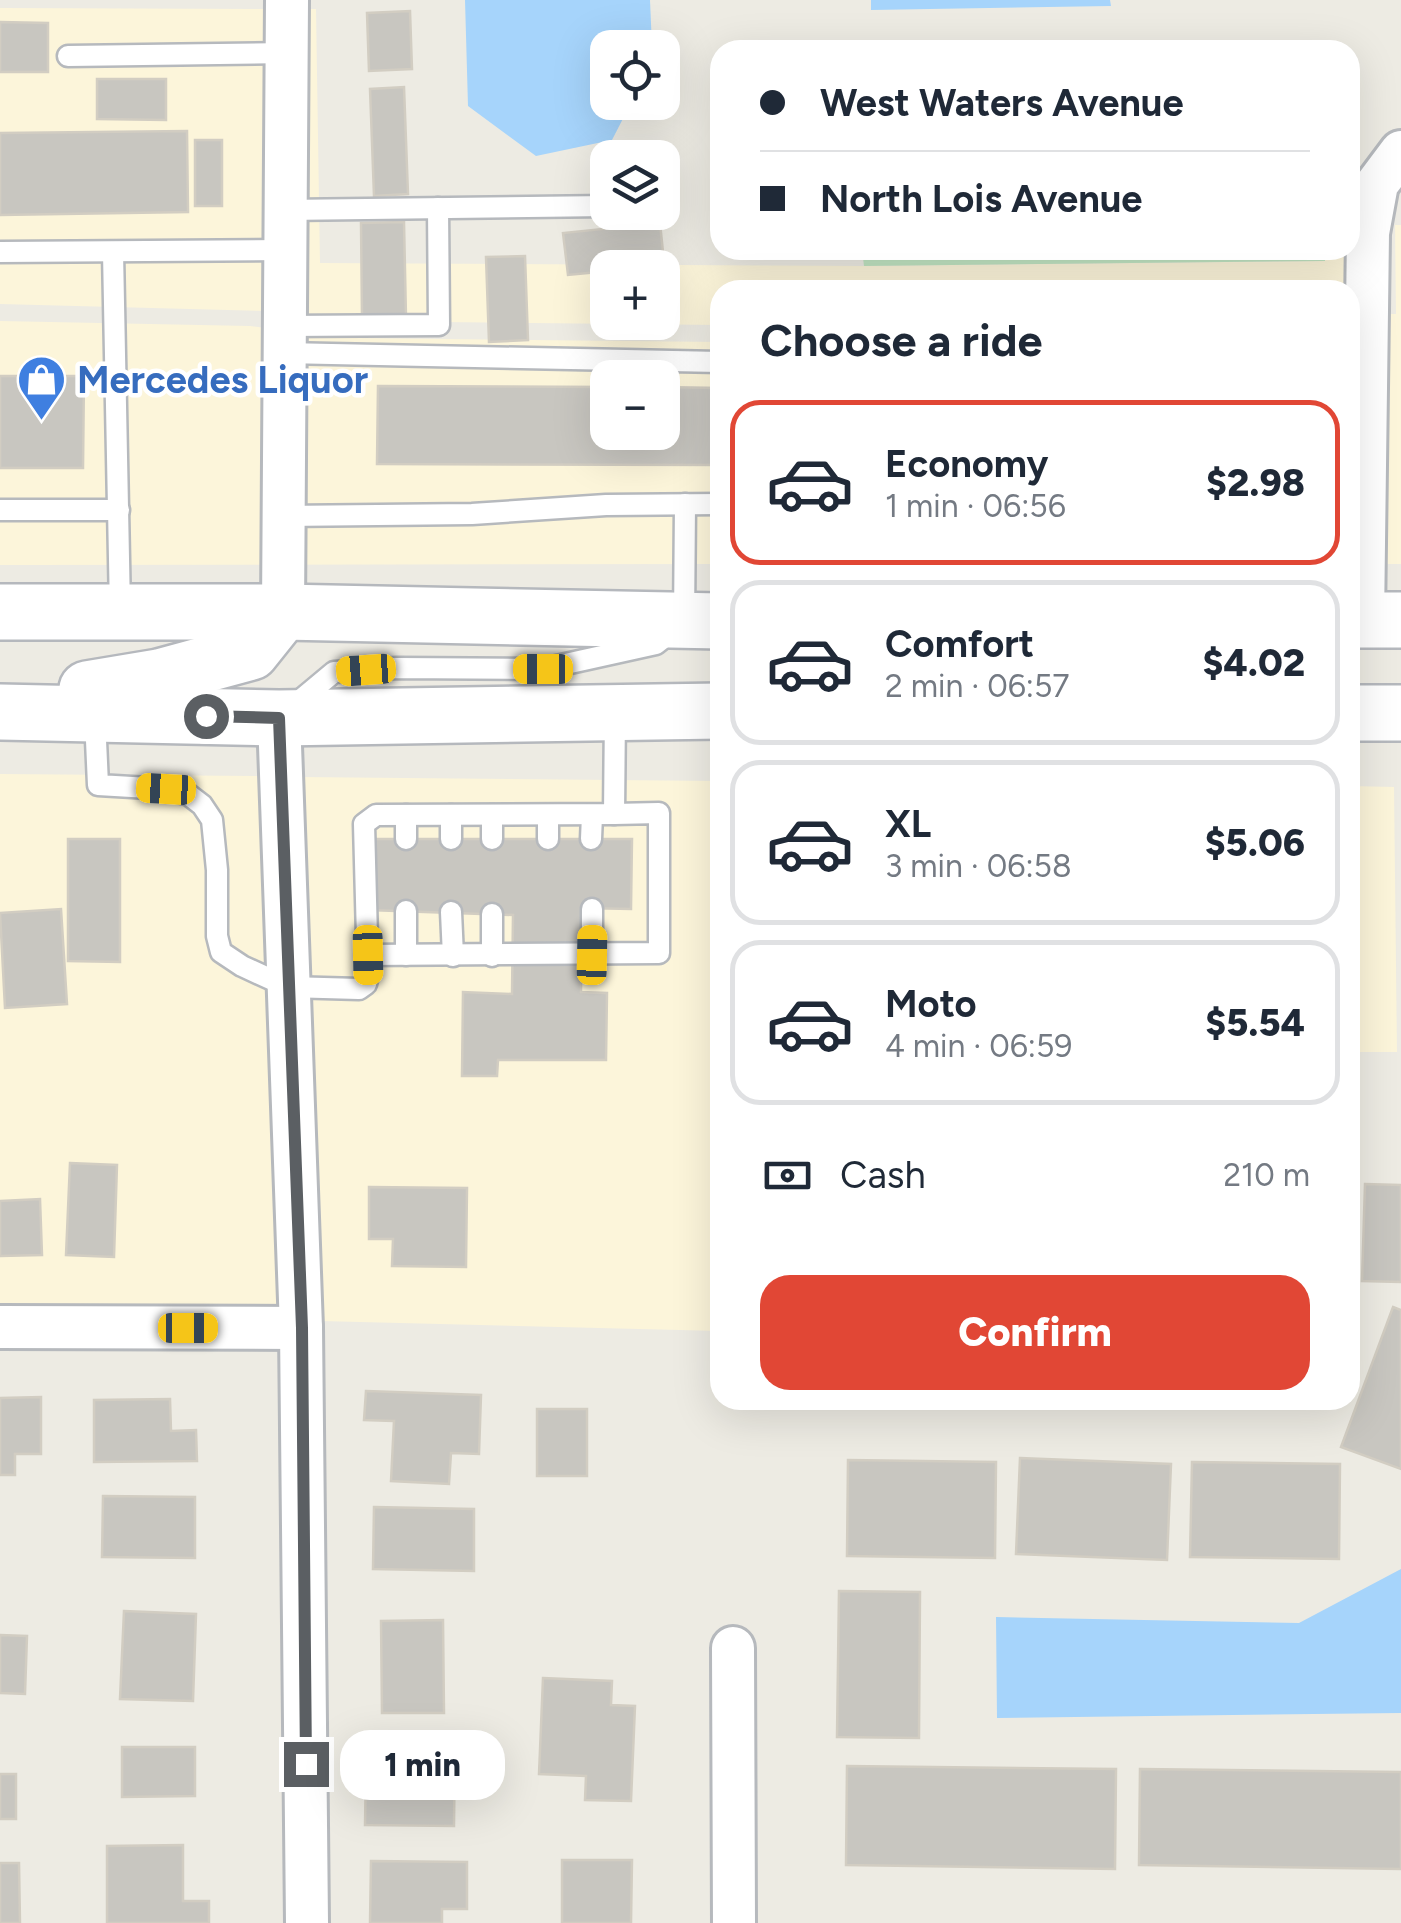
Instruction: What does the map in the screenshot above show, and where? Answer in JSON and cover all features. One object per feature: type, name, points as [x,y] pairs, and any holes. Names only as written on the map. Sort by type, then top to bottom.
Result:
[{"type":"main road","points":[[0,612],[283,612],[702,621]]},
{"type":"main road","points":[[0,704],[159,678],[252,652],[283,612]]},
{"type":"main road","points":[[0,712],[279,718],[615,711],[710,717]]},
{"type":"main road","points":[[1360,713],[1401,712]]},
{"type":"street","points":[[283,612],[287,0]]},
{"type":"street","points":[[1371,620],[1368,233],[1377,184],[1401,152]]},
{"type":"street","points":[[279,718],[302,1328],[308,1923]]},
{"type":"street","points":[[0,1327],[302,1328]]},
{"type":"street","points":[[733,1648],[734,1923]]},
{"type":"lane","points":[[68,56],[286,53]]},
{"type":"lane","points":[[0,252],[113,252],[438,208],[590,206]]},
{"type":"lane","points":[[285,339],[439,325],[438,208]]},
{"type":"lane","points":[[113,252],[120,612]]},
{"type":"lane","points":[[285,339],[710,361]]},
{"type":"lane","points":[[279,718],[334,672],[398,668],[543,669],[656,644],[702,621],[685,504]]},
{"type":"lane","points":[[284,516],[472,514],[606,505],[710,504]]},
{"type":"lane","points":[[0,510],[119,510]]},
{"type":"lane","points":[[614,814],[615,711]]},
{"type":"lane","points":[[95,714],[98,785],[166,789],[202,805],[212,820],[220,952],[288,986],[359,989],[366,984],[364,824],[376,815],[660,813],[660,953],[368,955]]},
{"type":"lane","points":[[450,814],[450,839]]},
{"type":"lane","points":[[492,814],[492,839]]},
{"type":"lane","points":[[548,814],[548,839]]},
{"type":"lane","points":[[591,839],[592,814]]},
{"type":"lane","points":[[406,815],[406,839]]},
{"type":"lane","points":[[592,909],[592,955]]},
{"type":"lane","points":[[406,911],[406,955]]},
{"type":"lane","points":[[451,912],[452,956]]},
{"type":"lane","points":[[492,914],[492,956]]},
{"type":"shaded area","points":[[0,8],[269,9],[267,311],[0,304]]},
{"type":"shaded area","points":[[305,9],[316,9],[320,263],[590,264],[590,324],[350,321],[303,315]]},
{"type":"shaded area","points":[[1395,225],[1401,225],[1401,564],[1360,564],[1360,314],[1396,314]]},
{"type":"shaded area","points":[[1349,260],[1348,280],[710,280],[710,325],[680,325],[680,265]]},
{"type":"shaded area","points":[[0,321],[250,326],[349,338],[710,342],[710,564],[0,565]]},
{"type":"shaded area","points":[[0,774],[263,776],[282,1308],[0,1307]]},
{"type":"shaded area","points":[[299,777],[710,781],[710,1331],[320,1321]]},
{"type":"shaded area","points":[[1360,786],[1394,787],[1397,1052],[1360,1052]]},
{"type":"green space","points":[[863,260],[1325,260],[1325,261],[864,266]]},
{"type":"water","points":[[465,0],[650,0],[651,30],[590,30],[590,120],[622,120],[612,140],[590,140],[590,145],[536,156],[468,106]]},
{"type":"water","points":[[871,0],[1110,0],[1111,6],[871,10]]},
{"type":"water","points":[[1401,1569],[1401,1713],[997,1718],[996,1617],[1299,1623]]},
{"type":"building","points":[[410,11],[412,69],[369,71],[367,13]]},
{"type":"building","points":[[0,22],[48,23],[48,72],[0,72]]},
{"type":"building","points":[[97,79],[166,79],[166,120],[97,119]]},
{"type":"building","points":[[404,87],[408,194],[374,196],[370,89]]},
{"type":"building","points":[[187,131],[188,212],[0,215],[0,133]]},
{"type":"building","points":[[195,140],[222,140],[222,206],[195,206]]},
{"type":"building","points":[[404,222],[406,318],[362,318],[361,223]]},
{"type":"building","points":[[661,230],[663,250],[590,250],[590,273],[568,275],[563,233]]},
{"type":"building","points":[[525,256],[528,340],[489,342],[486,257]]},
{"type":"building","name":"Mercedes Liquor","points":[[0,376],[84,376],[83,468],[0,468]]},
{"type":"building","points":[[378,386],[590,387],[590,450],[680,450],[680,387],[710,388],[710,465],[377,464]]},
{"type":"building","points":[[68,839],[120,839],[120,962],[68,961]]},
{"type":"building","points":[[369,839],[632,839],[631,909],[582,908],[581,992],[607,993],[606,1060],[498,1060],[497,1076],[462,1076],[463,992],[512,994],[513,915],[369,910]]},
{"type":"building","points":[[61,909],[67,1004],[5,1008],[0,913]]},
{"type":"building","points":[[70,1163],[117,1165],[114,1257],[66,1255]]},
{"type":"building","points":[[1365,1184],[1401,1185],[1401,1282],[1362,1281]]},
{"type":"building","points":[[369,1187],[467,1188],[466,1267],[392,1266],[393,1239],[369,1239]]},
{"type":"building","points":[[40,1199],[42,1255],[0,1256],[0,1201]]},
{"type":"building","points":[[1393,1307],[1401,1310],[1401,1469],[1341,1447],[1355,1410],[1360,1410],[1360,1396]]},
{"type":"building","points":[[366,1391],[481,1395],[479,1454],[451,1453],[449,1484],[391,1481],[394,1421],[364,1420]]},
{"type":"building","points":[[41,1397],[41,1454],[15,1454],[15,1475],[0,1475],[0,1398]]},
{"type":"building","points":[[170,1399],[171,1431],[196,1430],[197,1461],[94,1462],[94,1400]]},
{"type":"building","points":[[537,1409],[587,1409],[587,1476],[537,1476]]},
{"type":"building","points":[[1020,1458],[1171,1464],[1167,1560],[1016,1554]]},
{"type":"building","points":[[848,1460],[996,1462],[995,1558],[847,1556]]},
{"type":"building","points":[[1192,1462],[1340,1464],[1339,1559],[1190,1557]]},
{"type":"building","points":[[103,1496],[195,1497],[195,1558],[102,1557]]},
{"type":"building","points":[[374,1507],[474,1509],[474,1571],[373,1569]]},
{"type":"building","points":[[839,1591],[920,1592],[919,1738],[837,1737]]},
{"type":"building","points":[[124,1611],[196,1614],[193,1701],[120,1699]]},
{"type":"building","points":[[443,1620],[444,1713],[382,1713],[381,1621]]},
{"type":"building","points":[[0,1635],[27,1636],[25,1694],[0,1693]]},
{"type":"building","points":[[543,1678],[612,1681],[611,1705],[635,1706],[631,1801],[585,1800],[586,1776],[539,1774]]},
{"type":"building","points":[[396,1739],[455,1739],[454,1826],[365,1825],[366,1768],[396,1768]]},
{"type":"building","points":[[122,1747],[195,1747],[195,1796],[122,1797]]},
{"type":"building","points":[[847,1766],[1116,1769],[1115,1869],[846,1865]]},
{"type":"building","points":[[1140,1769],[1401,1772],[1401,1869],[1139,1865]]},
{"type":"building","points":[[0,1774],[16,1774],[16,1819],[0,1819]]},
{"type":"building","points":[[183,1845],[183,1901],[209,1901],[209,1923],[107,1923],[107,1846]]},
{"type":"building","points":[[562,1860],[632,1860],[631,1923],[562,1923]]},
{"type":"building","points":[[371,1861],[467,1862],[467,1909],[442,1909],[442,1923],[370,1923]]},
{"type":"building","points":[[0,1863],[19,1863],[20,1923],[0,1923]]},
{"type":"place","name":"Mercedes Liquor","points":[[42,422]]},
{"type":"route","points":[[206,716],[279,718],[302,1328],[306,1764]]}]
